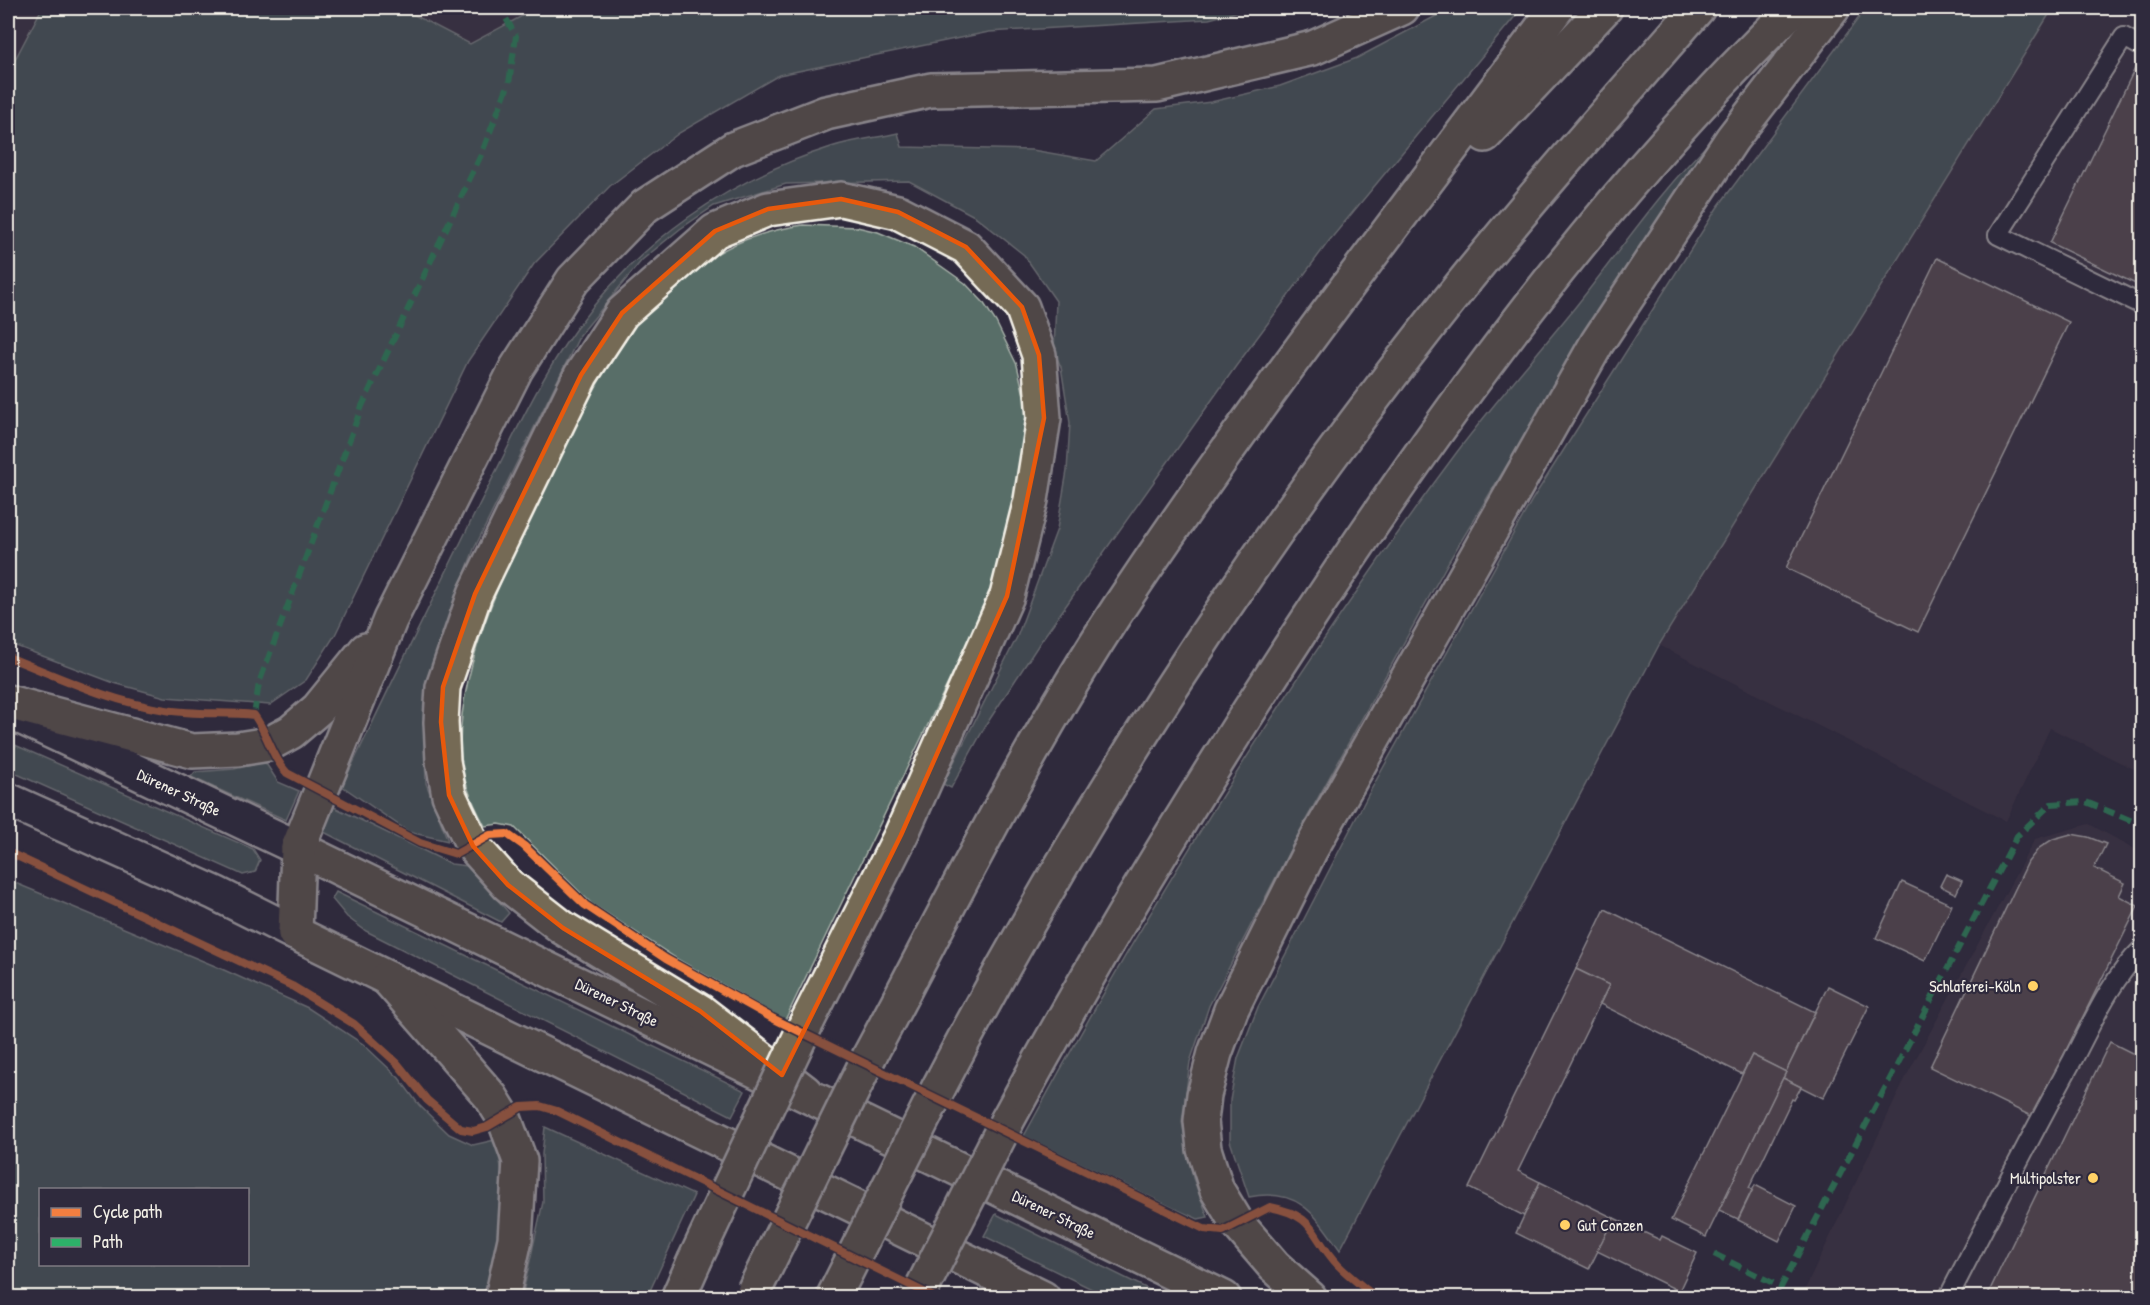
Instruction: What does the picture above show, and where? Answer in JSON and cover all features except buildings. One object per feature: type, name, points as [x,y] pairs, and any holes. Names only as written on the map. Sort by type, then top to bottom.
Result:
[{"type":"main road","points":[[295,933],[298,848],[390,620],[516,369],[573,280],[645,206],[733,149],[826,113],[931,90],[1157,85],[1313,48],[1402,8]]},
{"type":"main road","points":[[753,1294],[870,1055],[1051,716],[1119,608],[1280,377],[1557,8]]},
{"type":"main road","points":[[1376,251],[1605,8]]},
{"type":"main road","points":[[833,1298],[939,1088],[1044,895],[1143,735],[1252,568],[1355,423],[1432,322],[1550,177],[1698,8]]},
{"type":"main road","points":[[917,1298],[1007,1121],[1080,987],[1148,872],[1217,759],[1405,474],[1474,379],[1573,253],[1737,62],[1794,8]]},
{"type":"main road","points":[[1310,1298],[1274,1266],[1237,1223],[1217,1190],[1204,1149],[1201,1121],[1204,1095],[1215,1053],[1231,1010],[1310,851],[1597,344],[1732,139],[1833,8]]},
{"type":"main road","points":[[678,1298],[694,1262],[807,1022],[901,835],[1007,596],[1031,500],[1044,418],[1039,355],[1022,307],[966,247],[898,212],[841,199],[768,209],[715,231],[622,313],[581,375],[475,594],[443,687],[441,722],[443,761],[449,795],[473,846],[508,885],[563,928],[700,1011],[805,1092]]},
{"type":"main road","points":[[8,702],[192,751],[269,744],[291,732],[318,709],[390,620]]},
{"type":"main road","name":"Dürener Straße","points":[[8,711],[805,1092],[1224,1298]]},
{"type":"main road","points":[[8,800],[215,893],[1043,1298]]},
{"type":"main road","points":[[387,978],[491,1097],[504,1118],[520,1161],[515,1239],[502,1298]]},
{"type":"lane","points":[[2142,47],[2124,38],[1998,235],[2142,305]]},
{"type":"lane","points":[[1948,1298],[2029,1140],[2109,992],[2132,959],[2142,949]]},
{"type":"path","points":[[1776,1298],[1781,1287]]},
{"type":"highlighted area","points":[[841,199],[898,212],[966,247],[1022,307],[1039,355],[1044,418],[1007,596],[901,835],[782,1075],[700,1011],[563,928],[508,885],[473,846],[449,795],[441,722],[443,687],[475,594],[581,375],[622,313],[715,231],[768,209]]},
{"type":"shaded area","points":[[8,8],[42,8],[8,73]]},
{"type":"shaded area","points":[[401,8],[537,8],[470,44]]},
{"type":"shaded area","points":[[2053,8],[2142,8],[2142,773],[2050,728],[2006,821],[1659,645]]},
{"type":"shaded area","points":[[2089,824],[2142,853],[2142,1297],[1801,1298],[1907,1075],[2035,839]]},
{"type":"green space","points":[[42,8],[401,8],[470,44],[537,8],[1251,8],[1209,19],[989,32],[779,75],[679,133],[610,186],[534,264],[468,361],[335,635],[306,680],[270,705],[165,697],[114,683],[8,643],[8,73]]},
{"type":"green space","points":[[1451,8],[1522,8],[1329,241],[1236,366],[1043,638],[986,725],[951,788],[943,784],[1017,637],[1057,529],[1067,471],[1070,423],[1061,367],[1054,351],[1056,301],[1024,255],[976,217],[909,181],[786,184],[714,206],[680,229],[642,260],[580,335],[474,549],[440,642],[424,730],[426,783],[448,841],[409,832],[342,786],[479,505],[548,372],[575,330],[627,268],[688,218],[721,196],[756,177],[793,161],[839,145],[898,133],[902,147],[1032,150],[1096,161],[1156,109],[1211,102],[1280,86],[1357,58]]},
{"type":"green space","points":[[1866,8],[2053,8],[1659,645],[1340,1250],[1322,1225],[1304,1206],[1280,1196],[1249,1197],[1230,1141],[1230,1100],[1238,1058],[1258,1007],[1368,795],[1532,500],[1717,208]]},
{"type":"green space","points":[[1711,141],[1615,286],[1449,561],[1303,825],[1209,1006],[1190,1062],[1182,1122],[1193,1178],[1208,1217],[1198,1219],[1173,1208],[1024,1136],[1123,959],[1175,872],[1228,786],[1339,617],[1471,434],[1572,311],[1673,181]]},
{"type":"green space","points":[[803,225],[857,227],[878,232],[914,247],[965,283],[983,302],[996,322],[1017,365],[1026,404],[1029,444],[993,590],[785,1020],[677,959],[592,904],[514,827],[499,824],[485,826],[467,787],[460,756],[460,745],[463,708],[470,671],[495,596],[545,488],[616,352],[629,333],[660,298],[708,259],[761,234]]},
{"type":"green space","points":[[8,742],[253,849],[260,860],[255,872],[243,875],[8,770]]},
{"type":"green space","points":[[265,762],[278,782],[299,791],[286,820],[191,777],[195,772],[234,769]]},
{"type":"green space","points":[[332,806],[451,864],[468,866],[509,913],[501,922],[324,832]]},
{"type":"green space","points":[[8,880],[215,966],[308,1008],[363,1044],[399,1078],[419,1105],[449,1134],[473,1145],[495,1140],[503,1179],[504,1199],[495,1297],[8,1297]]},
{"type":"green space","points":[[336,892],[745,1091],[732,1116],[366,931],[347,917],[332,899]]},
{"type":"green space","points":[[545,1127],[694,1195],[647,1297],[522,1297],[543,1202],[542,1154]]},
{"type":"green space","points":[[996,1214],[1164,1297],[1108,1297],[984,1236]]},
{"type":"marked path","points":[[254,715],[259,683],[362,406],[481,155],[509,83],[516,36],[500,8]]},
{"type":"marked path","points":[[1714,1254],[1781,1287],[2017,836],[2051,804],[2086,802],[2142,825]]},
{"type":"cycle path","points":[[8,657],[86,688],[146,706],[188,712],[254,715],[287,773],[420,843],[456,854],[490,835],[507,834],[524,846],[585,905],[666,959],[772,1018],[1204,1229],[1223,1231],[1270,1207],[1297,1216],[1311,1228],[1338,1265],[1377,1298]]},
{"type":"cycle path","points":[[8,852],[292,986],[354,1024],[397,1063],[427,1100],[461,1129],[473,1131],[487,1127],[521,1107],[540,1106],[557,1111],[936,1298]]},
{"type":"place","name":"Schlaferei-Köln","points":[[2033,986]]},
{"type":"place","name":"Multipolster","points":[[2093,1178]]},
{"type":"place","name":"Gut Conzen","points":[[1565,1225]]}]
